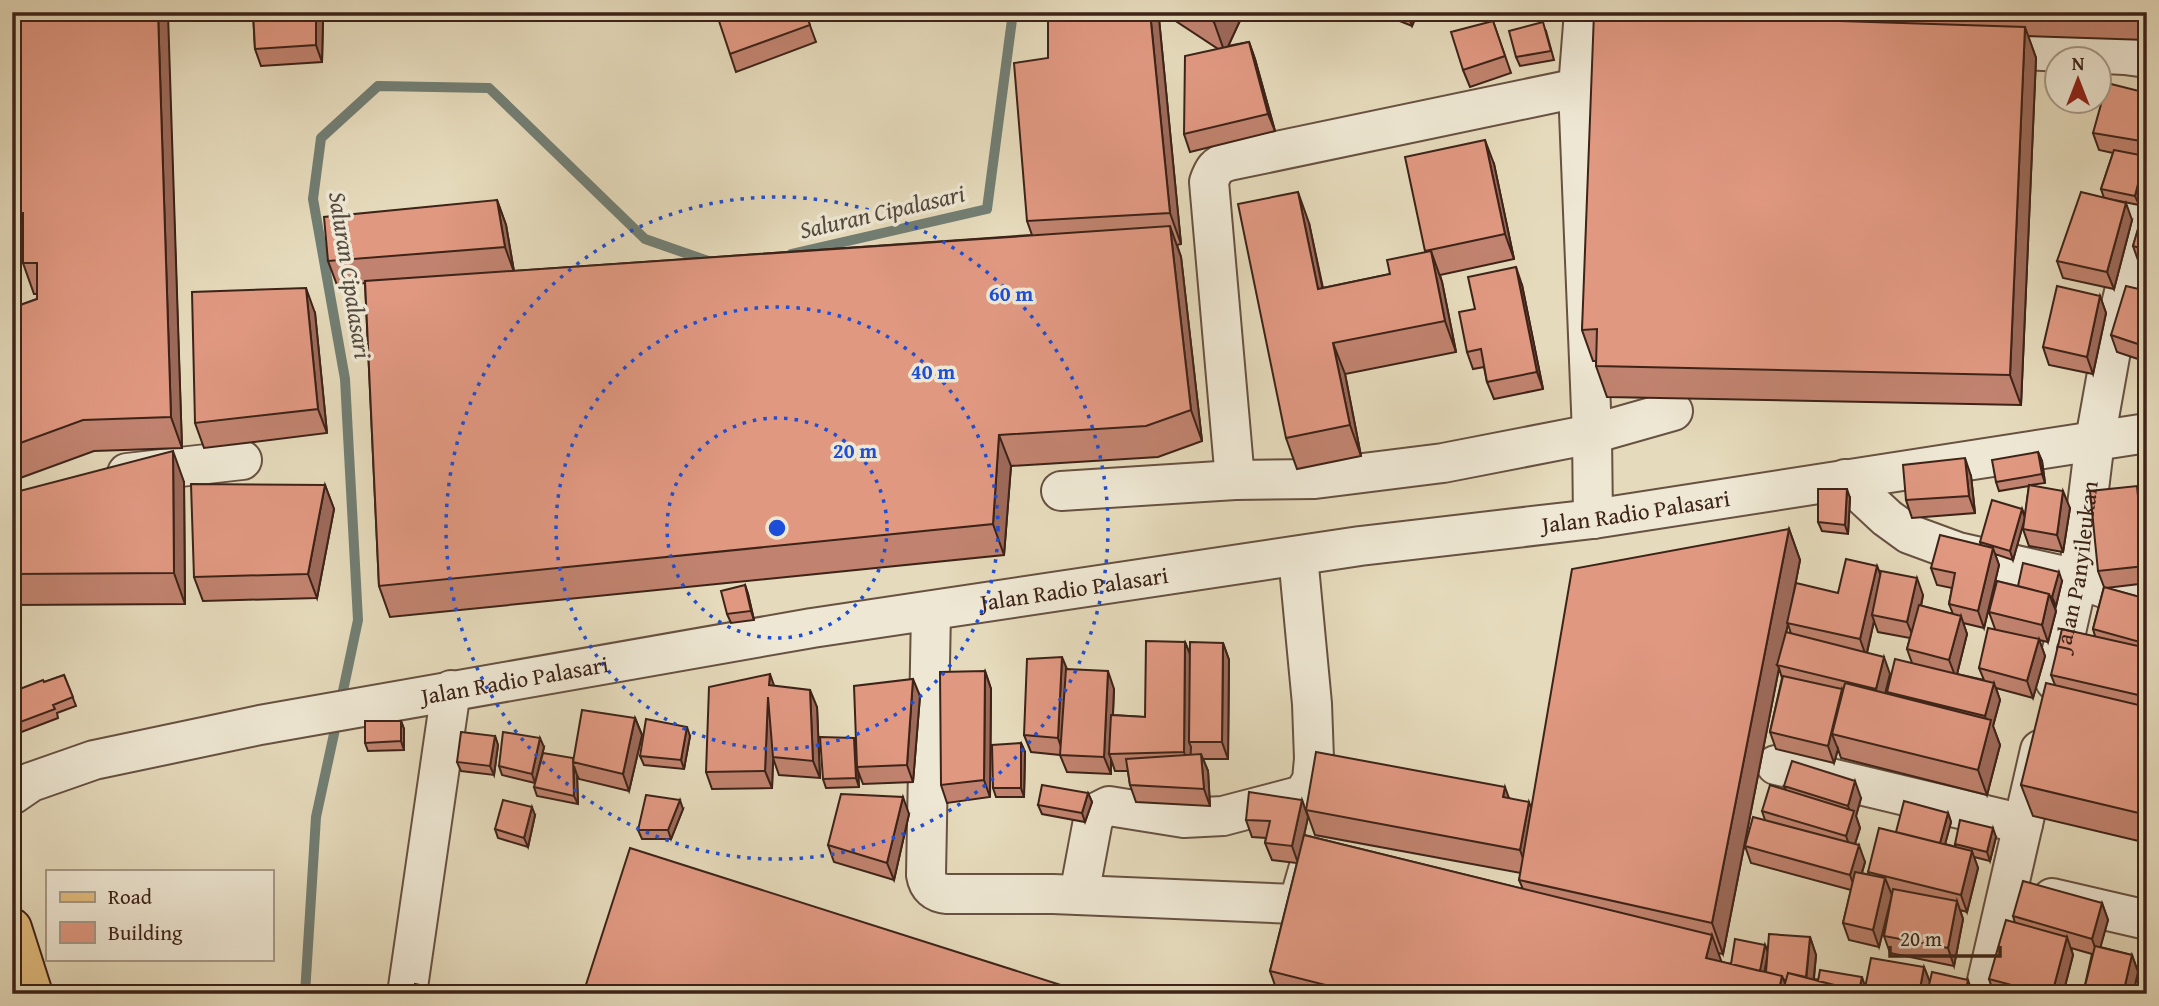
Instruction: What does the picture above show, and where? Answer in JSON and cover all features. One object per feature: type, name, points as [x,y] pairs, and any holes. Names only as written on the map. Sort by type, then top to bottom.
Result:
[{"type":"main road","points":[[12,928],[25,990]]},
{"type":"street","points":[[1592,24],[1578,88],[1593,519]]},
{"type":"street","points":[[1944,47],[2147,58]]},
{"type":"street","points":[[1235,481],[1209,182],[1212,170],[1230,161],[1578,88]]},
{"type":"street","name":"Jalan Panyileukan","points":[[1986,986],[2078,579],[2095,440],[2114,334],[2147,196]]},
{"type":"street","points":[[1060,491],[1315,479],[1443,463],[1592,434],[1673,411]]},
{"type":"street","name":"Jalan Radio Palasari","points":[[12,795],[31,782],[94,760],[260,724],[812,628],[1360,546],[1593,519],[2147,433]]},
{"type":"street","points":[[93,477],[242,460]]},
{"type":"street","points":[[1845,479],[1909,534],[1958,552],[2078,579],[2147,603]]},
{"type":"street","points":[[1079,895],[1093,820],[1103,808],[1109,806],[1184,818],[1223,816],[1303,795],[1312,780],[1314,759],[1312,704],[1298,556]]},
{"type":"street","points":[[931,611],[927,882],[936,891],[947,894],[1079,895],[1295,904],[1299,901],[1315,852],[1322,850],[1348,857]]},
{"type":"street","points":[[407,994],[452,690]]},
{"type":"street","points":[[1776,765],[2023,824]]},
{"type":"street","points":[[2009,887],[2147,920]]},
{"type":"building","points":[[12,12],[158,12],[171,417],[83,420],[12,446],[12,308],[37,299],[37,263],[23,263],[23,213],[12,214]]},
{"type":"building","points":[[253,12],[316,12],[316,45],[255,49]]},
{"type":"building","points":[[716,12],[805,12],[810,25],[730,54]]},
{"type":"building","points":[[1048,12],[1150,12],[1170,213],[1027,221],[1014,63],[1048,58]]},
{"type":"building","points":[[1198,12],[1219,12],[1214,22]]},
{"type":"building","points":[[1594,13],[2025,27],[2010,375],[1596,366],[1597,329],[1582,330]]},
{"type":"building","points":[[1493,21],[1505,56],[1463,70],[1451,32]]},
{"type":"building","points":[[1543,22],[1551,51],[1516,57],[1509,31]]},
{"type":"building","points":[[1249,42],[1268,114],[1184,134],[1185,56]]},
{"type":"building","points":[[2114,85],[2147,93],[2147,142],[2093,133],[2098,116],[2114,116]]},
{"type":"building","points":[[1485,140],[1505,234],[1425,251],[1405,157]]},
{"type":"building","points":[[2114,150],[2145,156],[2135,196],[2101,189]]},
{"type":"building","points":[[1298,192],[1318,289],[1390,274],[1387,260],[1431,251],[1445,321],[1333,343],[1350,425],[1286,438],[1238,204]]},
{"type":"building","points":[[2081,192],[2126,203],[2107,272],[2057,261]]},
{"type":"building","points":[[497,200],[505,247],[328,261],[324,217]]},
{"type":"building","points":[[2147,202],[2147,250],[2133,246]]},
{"type":"building","points":[[1170,226],[1191,410],[1146,426],[999,435],[993,524],[379,586],[365,281]]},
{"type":"building","points":[[1516,267],[1537,372],[1487,382],[1481,349],[1467,352],[1459,312],[1475,309],[1468,277]]},
{"type":"building","points":[[2057,286],[2100,296],[2087,357],[2043,347]]},
{"type":"building","points":[[2126,286],[2147,291],[2147,347],[2111,335]]},
{"type":"building","points":[[306,288],[318,409],[195,423],[192,292]]},
{"type":"building","points":[[2141,373],[2147,373],[2147,398],[2140,399]]},
{"type":"building","points":[[173,451],[174,573],[12,574],[12,493]]},
{"type":"building","points":[[2038,452],[2042,474],[1996,482],[1992,460]]},
{"type":"building","points":[[1965,458],[1969,496],[1906,500],[1903,465]]},
{"type":"building","points":[[191,484],[325,485],[308,574],[194,577]]},
{"type":"building","points":[[2029,485],[2063,491],[2057,535],[2023,529]]},
{"type":"building","points":[[2137,486],[2145,566],[2098,571],[2090,491]]},
{"type":"building","points":[[1818,489],[1847,489],[1845,525],[1818,522]]},
{"type":"building","points":[[1992,500],[2022,509],[2010,551],[1980,542]]},
{"type":"building","points":[[1789,529],[1712,923],[1519,880],[1572,569]]},
{"type":"building","points":[[1940,535],[1993,548],[1978,611],[1949,604],[1955,573],[1931,568]]},
{"type":"building","points":[[1846,559],[1877,566],[1860,639],[1787,623],[1796,583],[1838,593]]},
{"type":"building","points":[[2023,563],[2059,572],[2052,597],[2018,586]]},
{"type":"building","points":[[1881,571],[1917,578],[1907,622],[1872,615]]},
{"type":"building","points":[[1997,581],[2049,594],[2042,625],[1989,612]]},
{"type":"building","points":[[745,585],[751,611],[727,614],[721,591]]},
{"type":"building","points":[[2104,587],[2147,599],[2147,644],[2093,629]]},
{"type":"building","points":[[1919,605],[1961,616],[1949,660],[1907,649]]},
{"type":"building","points":[[1988,628],[2039,639],[2027,681],[1979,668]]},
{"type":"building","points":[[2062,629],[2147,648],[2147,697],[2051,675]]},
{"type":"building","points":[[1786,632],[1884,657],[1876,689],[1777,665]]},
{"type":"building","points":[[1146,641],[1185,642],[1184,752],[1109,754],[1111,715],[1145,717]]},
{"type":"building","points":[[1190,642],[1223,643],[1222,742],[1189,742]]},
{"type":"building","points":[[1062,657],[1058,738],[1024,735],[1027,659]]},
{"type":"building","points":[[1895,659],[1994,683],[1985,716],[1887,692]]},
{"type":"building","points":[[1066,669],[1108,671],[1104,757],[1060,755]]},
{"type":"building","points":[[985,671],[984,780],[941,785],[940,672]]},
{"type":"building","points":[[770,674],[769,685],[810,690],[813,761],[773,757],[768,697],[765,771],[706,772],[709,687]]},
{"type":"building","points":[[64,675],[73,697],[53,705],[55,709],[15,724],[12,716],[12,692]]},
{"type":"building","points":[[1783,676],[1842,689],[1828,746],[1770,732]]},
{"type":"building","points":[[913,679],[907,765],[857,767],[854,686]]},
{"type":"building","points":[[1845,683],[1991,720],[1978,770],[1832,734]]},
{"type":"building","points":[[2046,683],[2147,707],[2147,815],[2021,785]]},
{"type":"building","points":[[582,710],[635,718],[623,774],[573,762]]},
{"type":"building","points":[[646,719],[687,727],[681,760],[640,756]]},
{"type":"building","points":[[365,721],[401,721],[401,741],[365,743]]},
{"type":"building","points":[[461,732],[495,736],[490,766],[457,762]]},
{"type":"building","points":[[503,732],[540,738],[532,774],[499,766]]},
{"type":"building","points":[[820,737],[854,738],[856,778],[823,779]]},
{"type":"building","points":[[1021,743],[1021,788],[993,788],[992,745]]},
{"type":"building","points":[[1316,752],[1505,787],[1503,797],[1529,802],[1520,850],[1306,810]]},
{"type":"building","points":[[543,753],[573,758],[574,796],[534,787]]},
{"type":"building","points":[[1201,754],[1204,789],[1130,785],[1126,759]]},
{"type":"building","points":[[1792,761],[1855,781],[1848,806],[1784,786]]},
{"type":"building","points":[[1042,785],[1088,793],[1082,813],[1038,805]]},
{"type":"building","points":[[1770,785],[1854,811],[1846,836],[1762,811]]},
{"type":"building","points":[[1249,792],[1302,800],[1292,846],[1265,843],[1270,821],[1246,820]]},
{"type":"building","points":[[841,794],[903,797],[887,863],[828,845]]},
{"type":"building","points":[[646,795],[680,800],[668,830],[638,830]]},
{"type":"building","points":[[503,800],[532,807],[524,838],[495,829]]},
{"type":"building","points":[[1904,801],[1948,813],[1940,843],[1896,832]]},
{"type":"building","points":[[1753,817],[1859,845],[1850,875],[1745,846]]},
{"type":"building","points":[[1960,820],[1993,828],[1987,852],[1955,844]]},
{"type":"building","points":[[1879,828],[1972,851],[1961,895],[1868,872]]},
{"type":"building","points":[[1304,835],[1712,935],[1706,958],[1782,976],[1778,994],[1361,994],[1270,971]]},
{"type":"building","points":[[630,848],[1089,994],[583,994]]},
{"type":"building","points":[[1855,872],[1885,878],[1873,930],[1843,923]]},
{"type":"building","points":[[2023,881],[2102,903],[2092,939],[2013,916]]},
{"type":"building","points":[[1893,889],[1957,901],[1948,948],[1884,936]]},
{"type":"building","points":[[2006,920],[2067,937],[2052,994],[1989,979]]},
{"type":"building","points":[[1769,934],[1810,937],[1806,977],[1788,973],[1784,980],[1782,976],[1766,972]]},
{"type":"building","points":[[1735,939],[1765,945],[1760,971],[1731,964]]},
{"type":"building","points":[[2095,946],[2132,955],[2123,994],[2083,994]]},
{"type":"building","points":[[1871,958],[1924,967],[1919,994],[1864,993]]},
{"type":"building","points":[[1820,970],[1862,977],[1859,991],[1818,981]]},
{"type":"building","points":[[1932,972],[1968,980],[1965,994],[1927,994]]},
{"type":"building","points":[[1788,973],[1869,994],[1782,994]]},
{"type":"building","points":[[415,984],[463,994],[413,994]]},
{"type":"waterway","name":"Saluran Cipalasari","points":[[791,254],[987,209],[1013,12]]},
{"type":"waterway","name":"Saluran Cipalasari","points":[[340,705],[358,620],[345,379],[313,199],[321,138],[378,86],[489,88],[645,239],[711,262]]},
{"type":"waterway","name":"Saluran Cipalasari","points":[[305,994],[316,817],[337,720]]}]
